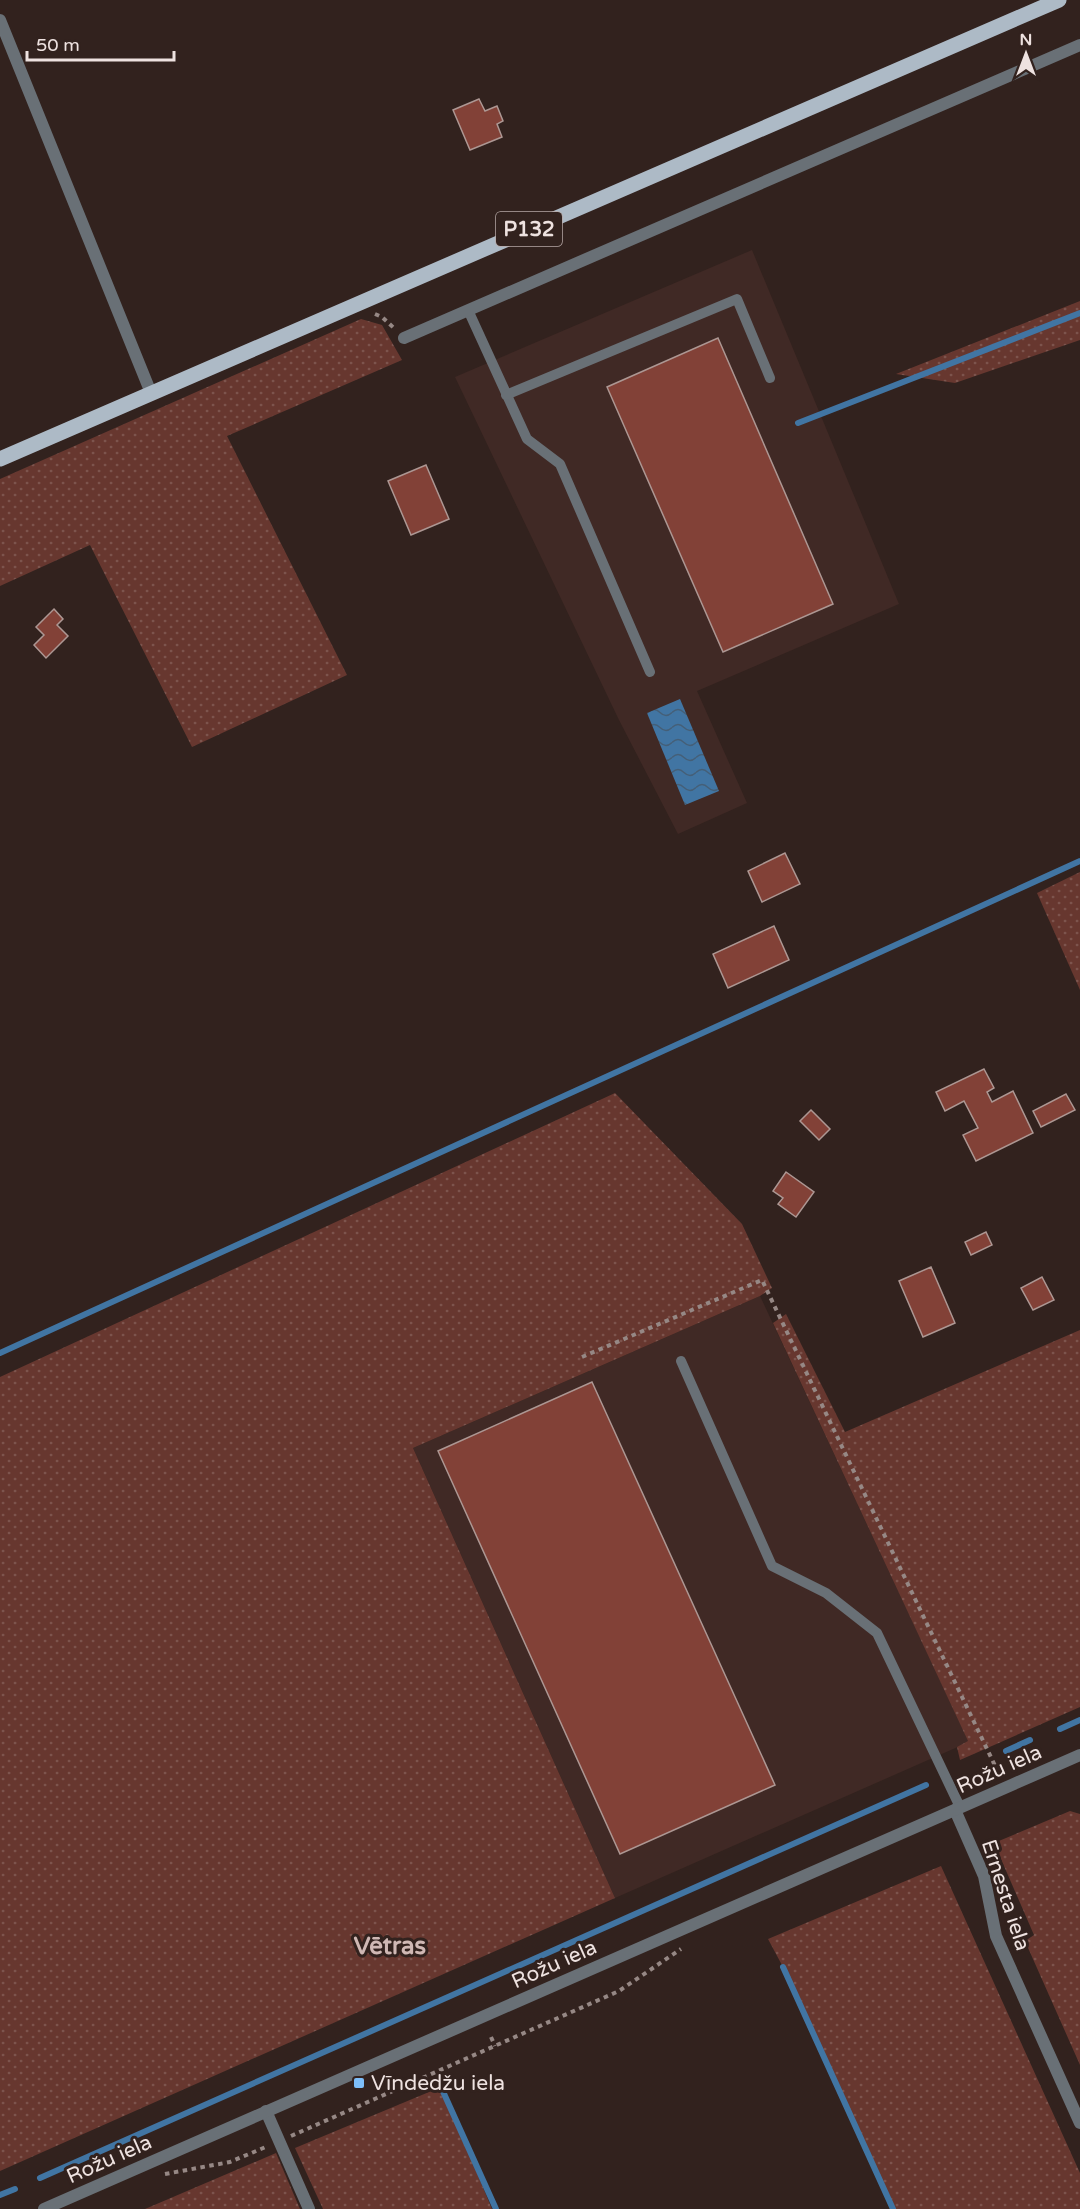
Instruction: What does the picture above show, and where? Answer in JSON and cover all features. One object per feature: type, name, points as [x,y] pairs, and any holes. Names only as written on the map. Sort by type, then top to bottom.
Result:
[{"type":"main road","name":"P132","points":[[0,459],[1059,0]]},
{"type":"street","points":[[0,20],[151,393]]},
{"type":"street","points":[[404,338],[1080,45]]},
{"type":"street","name":"Rožu iela","points":[[44,2209],[1080,1755]]},
{"type":"street","name":"Ernesta iela","points":[[958,1808],[984,1876],[996,1936],[1080,2123]]},
{"type":"street","points":[[266,2111],[309,2209]]},
{"type":"lane","points":[[506,394],[736,299],[770,378]]},
{"type":"lane","points":[[468,310],[527,439],[560,464],[650,672]]},
{"type":"lane","points":[[681,1361],[772,1566],[826,1593],[877,1633],[958,1808]]},
{"type":"path","points":[[355,305],[382,317],[404,338]]},
{"type":"path","points":[[582,1357],[762,1280],[1005,1788]]},
{"type":"path","points":[[161,2175],[230,2162],[280,2141],[619,1991],[688,1946]]},
{"type":"path","points":[[491,2037],[495,2046]]},
{"type":"shaded area","points":[[752,250],[899,604],[697,691],[747,803],[678,834],[619,720],[455,377]]},
{"type":"shaded area","points":[[1080,301],[1080,340],[955,383],[896,374]]},
{"type":"shaded area","points":[[361,319],[382,325],[402,360],[227,436],[347,675],[192,747],[90,545],[0,586],[0,479]]},
{"type":"shaded area","points":[[1080,872],[1080,990],[1037,893]]},
{"type":"shaded area","points":[[615,1093],[742,1224],[772,1288],[760,1296],[413,1448],[615,1898],[0,2171],[0,1377]]},
{"type":"shaded area","points":[[760,1296],[969,1742],[615,1898],[413,1448]]},
{"type":"shaded area","points":[[786,1314],[845,1432],[1080,1330],[1080,1707],[960,1760],[957,1747],[968,1741],[773,1323]]},
{"type":"shaded area","points":[[1070,1811],[1080,1814],[1080,2065],[1025,1941],[1034,1935],[994,1843]]},
{"type":"shaded area","points":[[941,1866],[1080,2173],[1080,2209],[894,2209],[768,1939]]},
{"type":"shaded area","points":[[441,2087],[492,2209],[323,2209],[295,2148]]},
{"type":"shaded area","points":[[276,2153],[300,2209],[145,2209]]},
{"type":"water","points":[[680,699],[719,791],[685,805],[647,713]]},
{"type":"building","points":[[479,99],[485,111],[497,106],[503,121],[497,124],[502,137],[470,150],[453,110]]},
{"type":"building","points":[[718,338],[833,604],[723,652],[607,387]]},
{"type":"building","points":[[426,465],[449,519],[411,535],[388,481]]},
{"type":"building","points":[[54,609],[63,619],[57,625],[68,636],[46,658],[34,645],[44,635],[36,627]]},
{"type":"building","points":[[785,853],[800,884],[762,902],[748,871]]},
{"type":"building","points":[[774,926],[789,960],[728,988],[713,954]]},
{"type":"building","points":[[984,1069],[994,1088],[987,1092],[992,1102],[1013,1091],[1033,1133],[976,1161],[963,1135],[978,1128],[964,1101],[945,1111],[936,1092]]},
{"type":"building","points":[[1066,1094],[1075,1110],[1041,1127],[1033,1111]]},
{"type":"building","points":[[811,1110],[830,1129],[819,1140],[800,1121]]},
{"type":"building","points":[[786,1172],[814,1192],[796,1217],[778,1204],[783,1198],[773,1191]]},
{"type":"building","points":[[986,1232],[992,1245],[971,1255],[965,1242]]},
{"type":"building","points":[[931,1267],[955,1323],[923,1337],[899,1281]]},
{"type":"building","points":[[1042,1277],[1054,1300],[1033,1310],[1021,1288]]},
{"type":"building","points":[[592,1382],[775,1785],[620,1854],[438,1451]]},
{"type":"waterway","points":[[798,423],[1080,313]]},
{"type":"waterway","points":[[0,1353],[1080,861]]},
{"type":"waterway","points":[[1060,1729],[1080,1720]]},
{"type":"waterway","points":[[1006,1751],[1030,1740]]},
{"type":"waterway","points":[[40,2178],[926,1785]]},
{"type":"waterway","points":[[783,1967],[893,2209]]},
{"type":"waterway","points":[[441,2087],[496,2209]]},
{"type":"waterway","points":[[0,2195],[15,2189]]},
{"type":"place","name":"Vīndedžu iela","points":[[359,2083]]},
{"type":"district","name":"Vētras","points":[[390,1946]]}]
